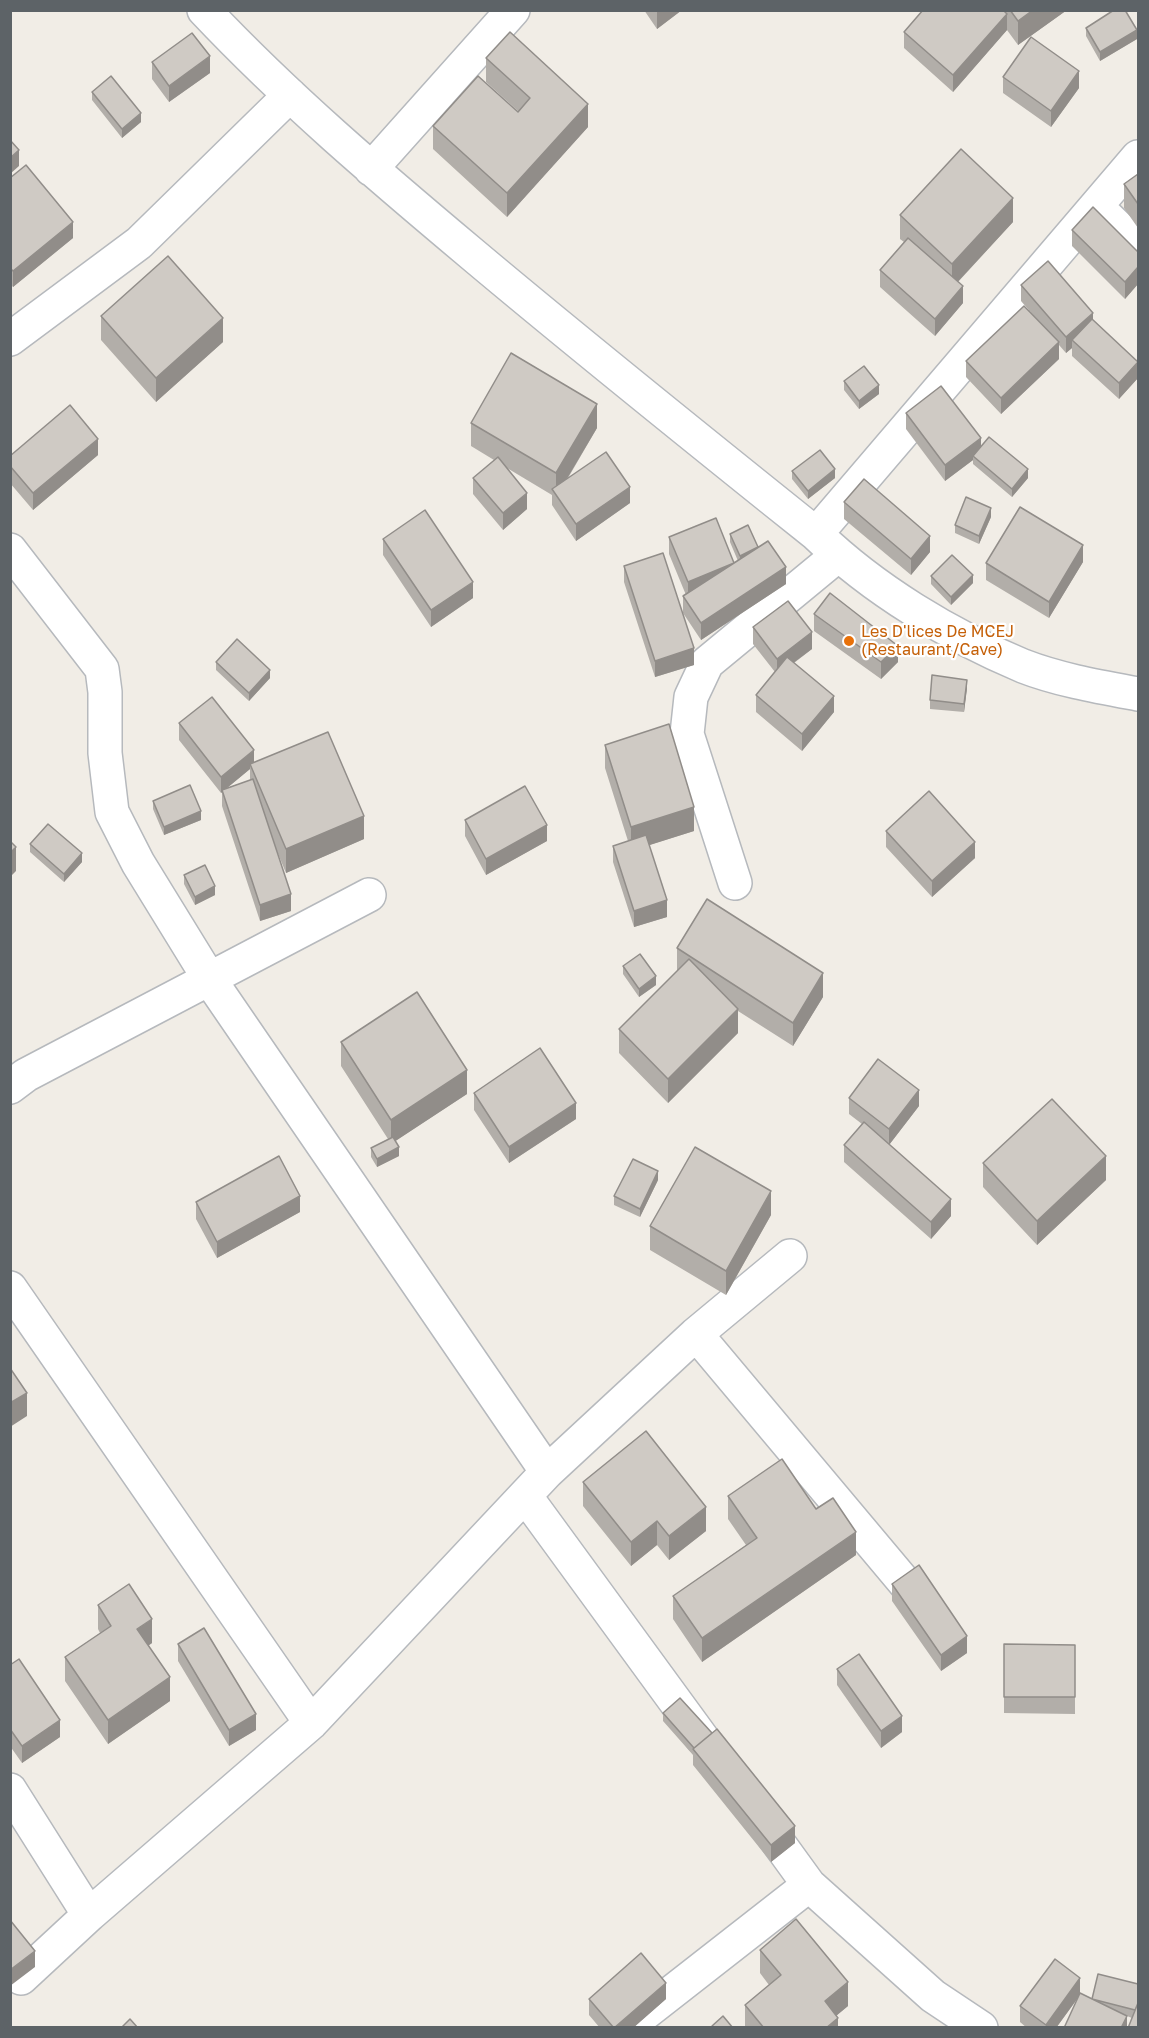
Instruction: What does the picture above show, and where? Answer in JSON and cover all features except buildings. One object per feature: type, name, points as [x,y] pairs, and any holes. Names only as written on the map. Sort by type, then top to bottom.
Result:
[{"type":"street","points":[[204,10],[290,95],[371,169],[601,362],[899,600],[963,636],[1024,666],[1092,686],[1138,694]]},
{"type":"street","points":[[371,169],[513,10]]},
{"type":"street","points":[[10,339],[139,243],[290,95]]},
{"type":"street","points":[[735,883],[687,734],[691,697],[707,663],[827,544],[1138,157]]},
{"type":"street","points":[[1098,208],[1138,247]]},
{"type":"street","points":[[10,550],[102,669],[105,692],[105,753],[112,812],[138,863],[210,980],[547,1472]]},
{"type":"street","points":[[10,1087],[26,1075],[369,895]]},
{"type":"street","points":[[21,1978],[88,1915],[311,1724],[547,1472],[696,1334],[790,1256]]},
{"type":"street","points":[[10,1288],[311,1724]]},
{"type":"street","points":[[696,1334],[915,1595]]},
{"type":"street","points":[[526,1497],[719,1762]]},
{"type":"street","points":[[10,1790],[88,1915]]},
{"type":"street","points":[[740,1790],[809,1885],[933,1996],[981,2028]]},
{"type":"street","points":[[626,2028],[809,1885]]},
{"type":"place","name":"Les D'lices De MCEJ (Restaurant/Cave)","points":[[849,641]]}]
